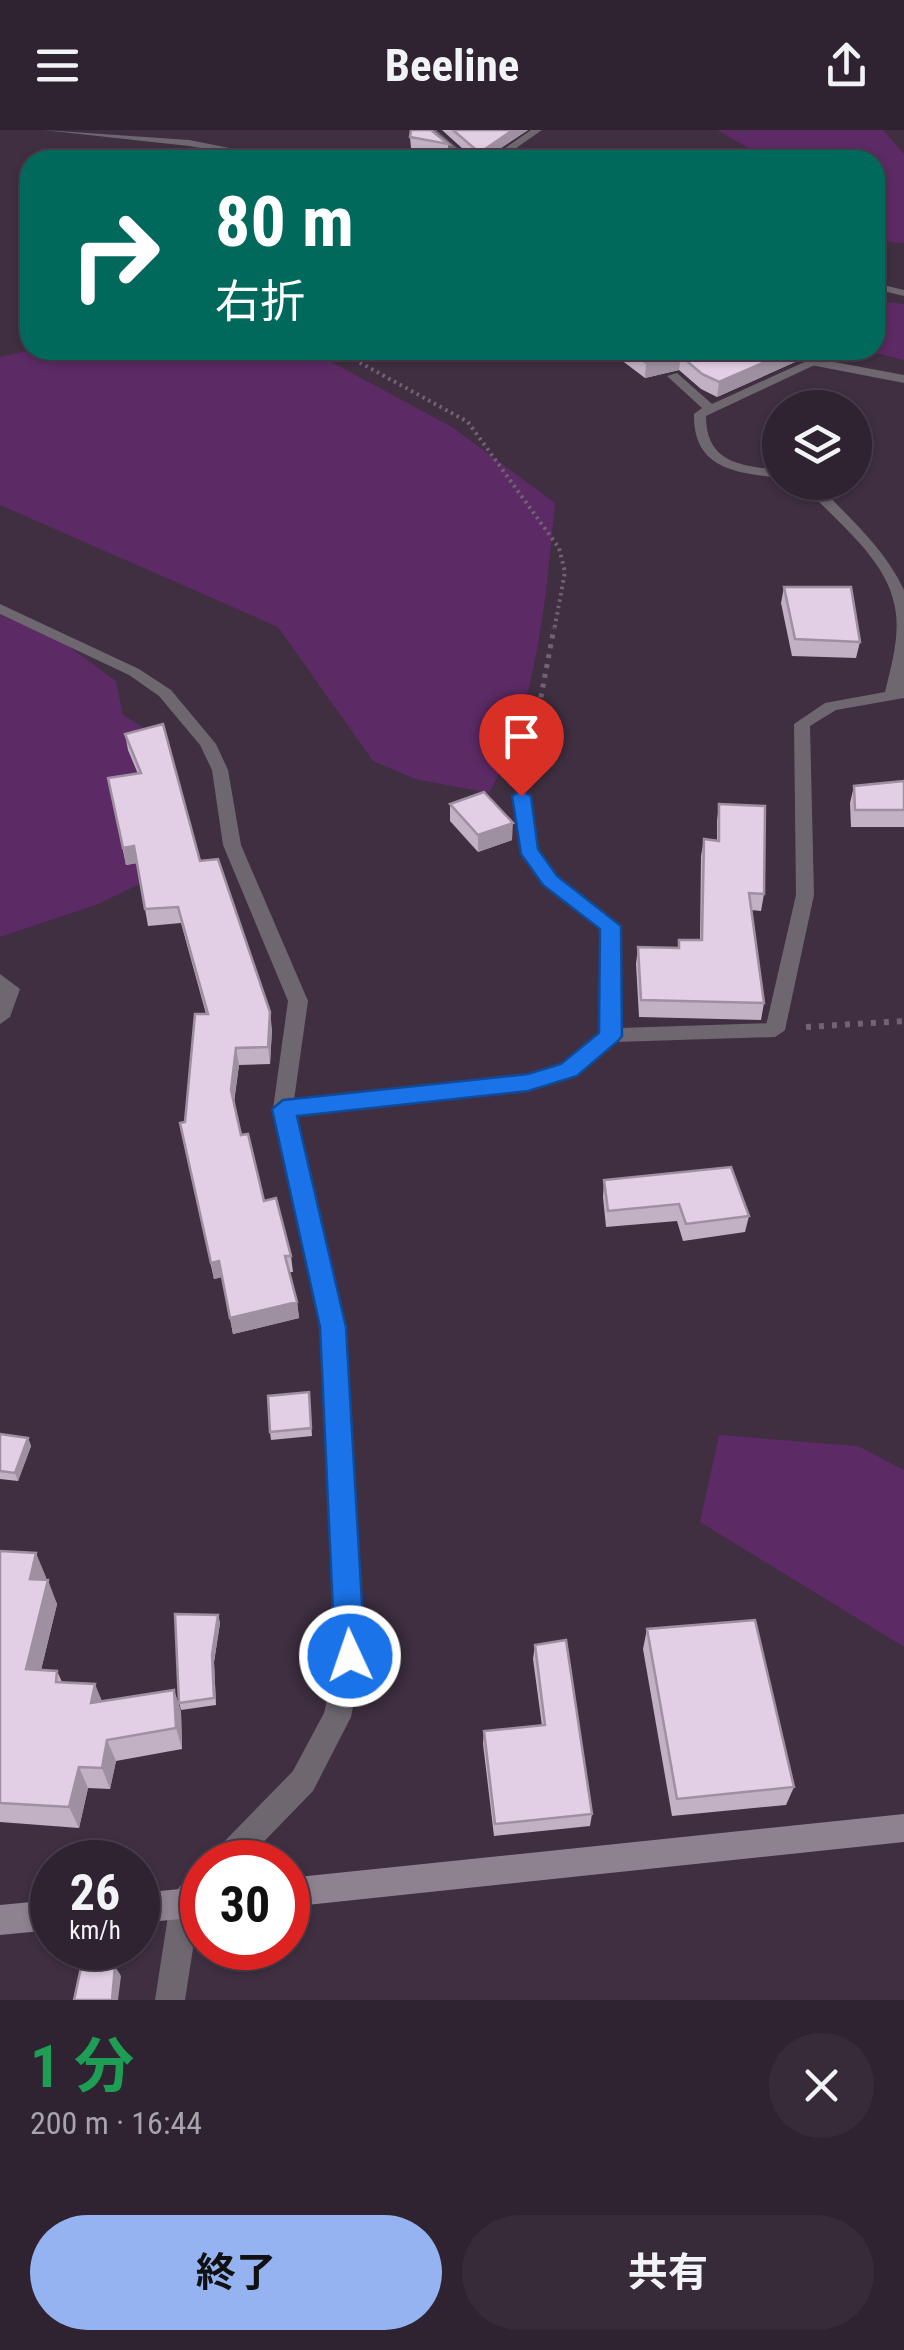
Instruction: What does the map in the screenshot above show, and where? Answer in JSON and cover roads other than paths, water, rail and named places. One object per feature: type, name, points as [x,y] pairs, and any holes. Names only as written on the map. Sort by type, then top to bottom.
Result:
[{"type":"street","points":[[48,130],[225,150]]},
{"type":"street","points":[[430,130],[454,150]]},
{"type":"street","points":[[508,150],[537,130]]},
{"type":"street","points":[[810,360],[904,379]]},
{"type":"street","points":[[762,472],[738,470],[718,462],[698,427],[700,414],[816,362]]},
{"type":"street","points":[[673,376],[710,408]]},
{"type":"street","points":[[283,1109],[528,1082],[569,1070],[610,1036],[775,1030],[806,895],[802,724],[831,706],[898,693],[904,616],[896,585],[824,500]]},
{"type":"street","points":[[0,608],[134,672],[165,693],[208,744],[220,770],[232,845],[298,1001],[283,1109],[333,1327],[350,1656],[336,1717],[303,1781],[245,1840]]},
{"type":"street","points":[[521,796],[528,849],[550,881],[610,926],[610,1036]]},
{"type":"street","points":[[0,980],[10,989],[0,1017]]},
{"type":"street","points":[[310,1891],[904,1828]]},
{"type":"street","points":[[0,1920],[30,1918]]},
{"type":"street","points":[[170,2000],[180,1962]]}]
